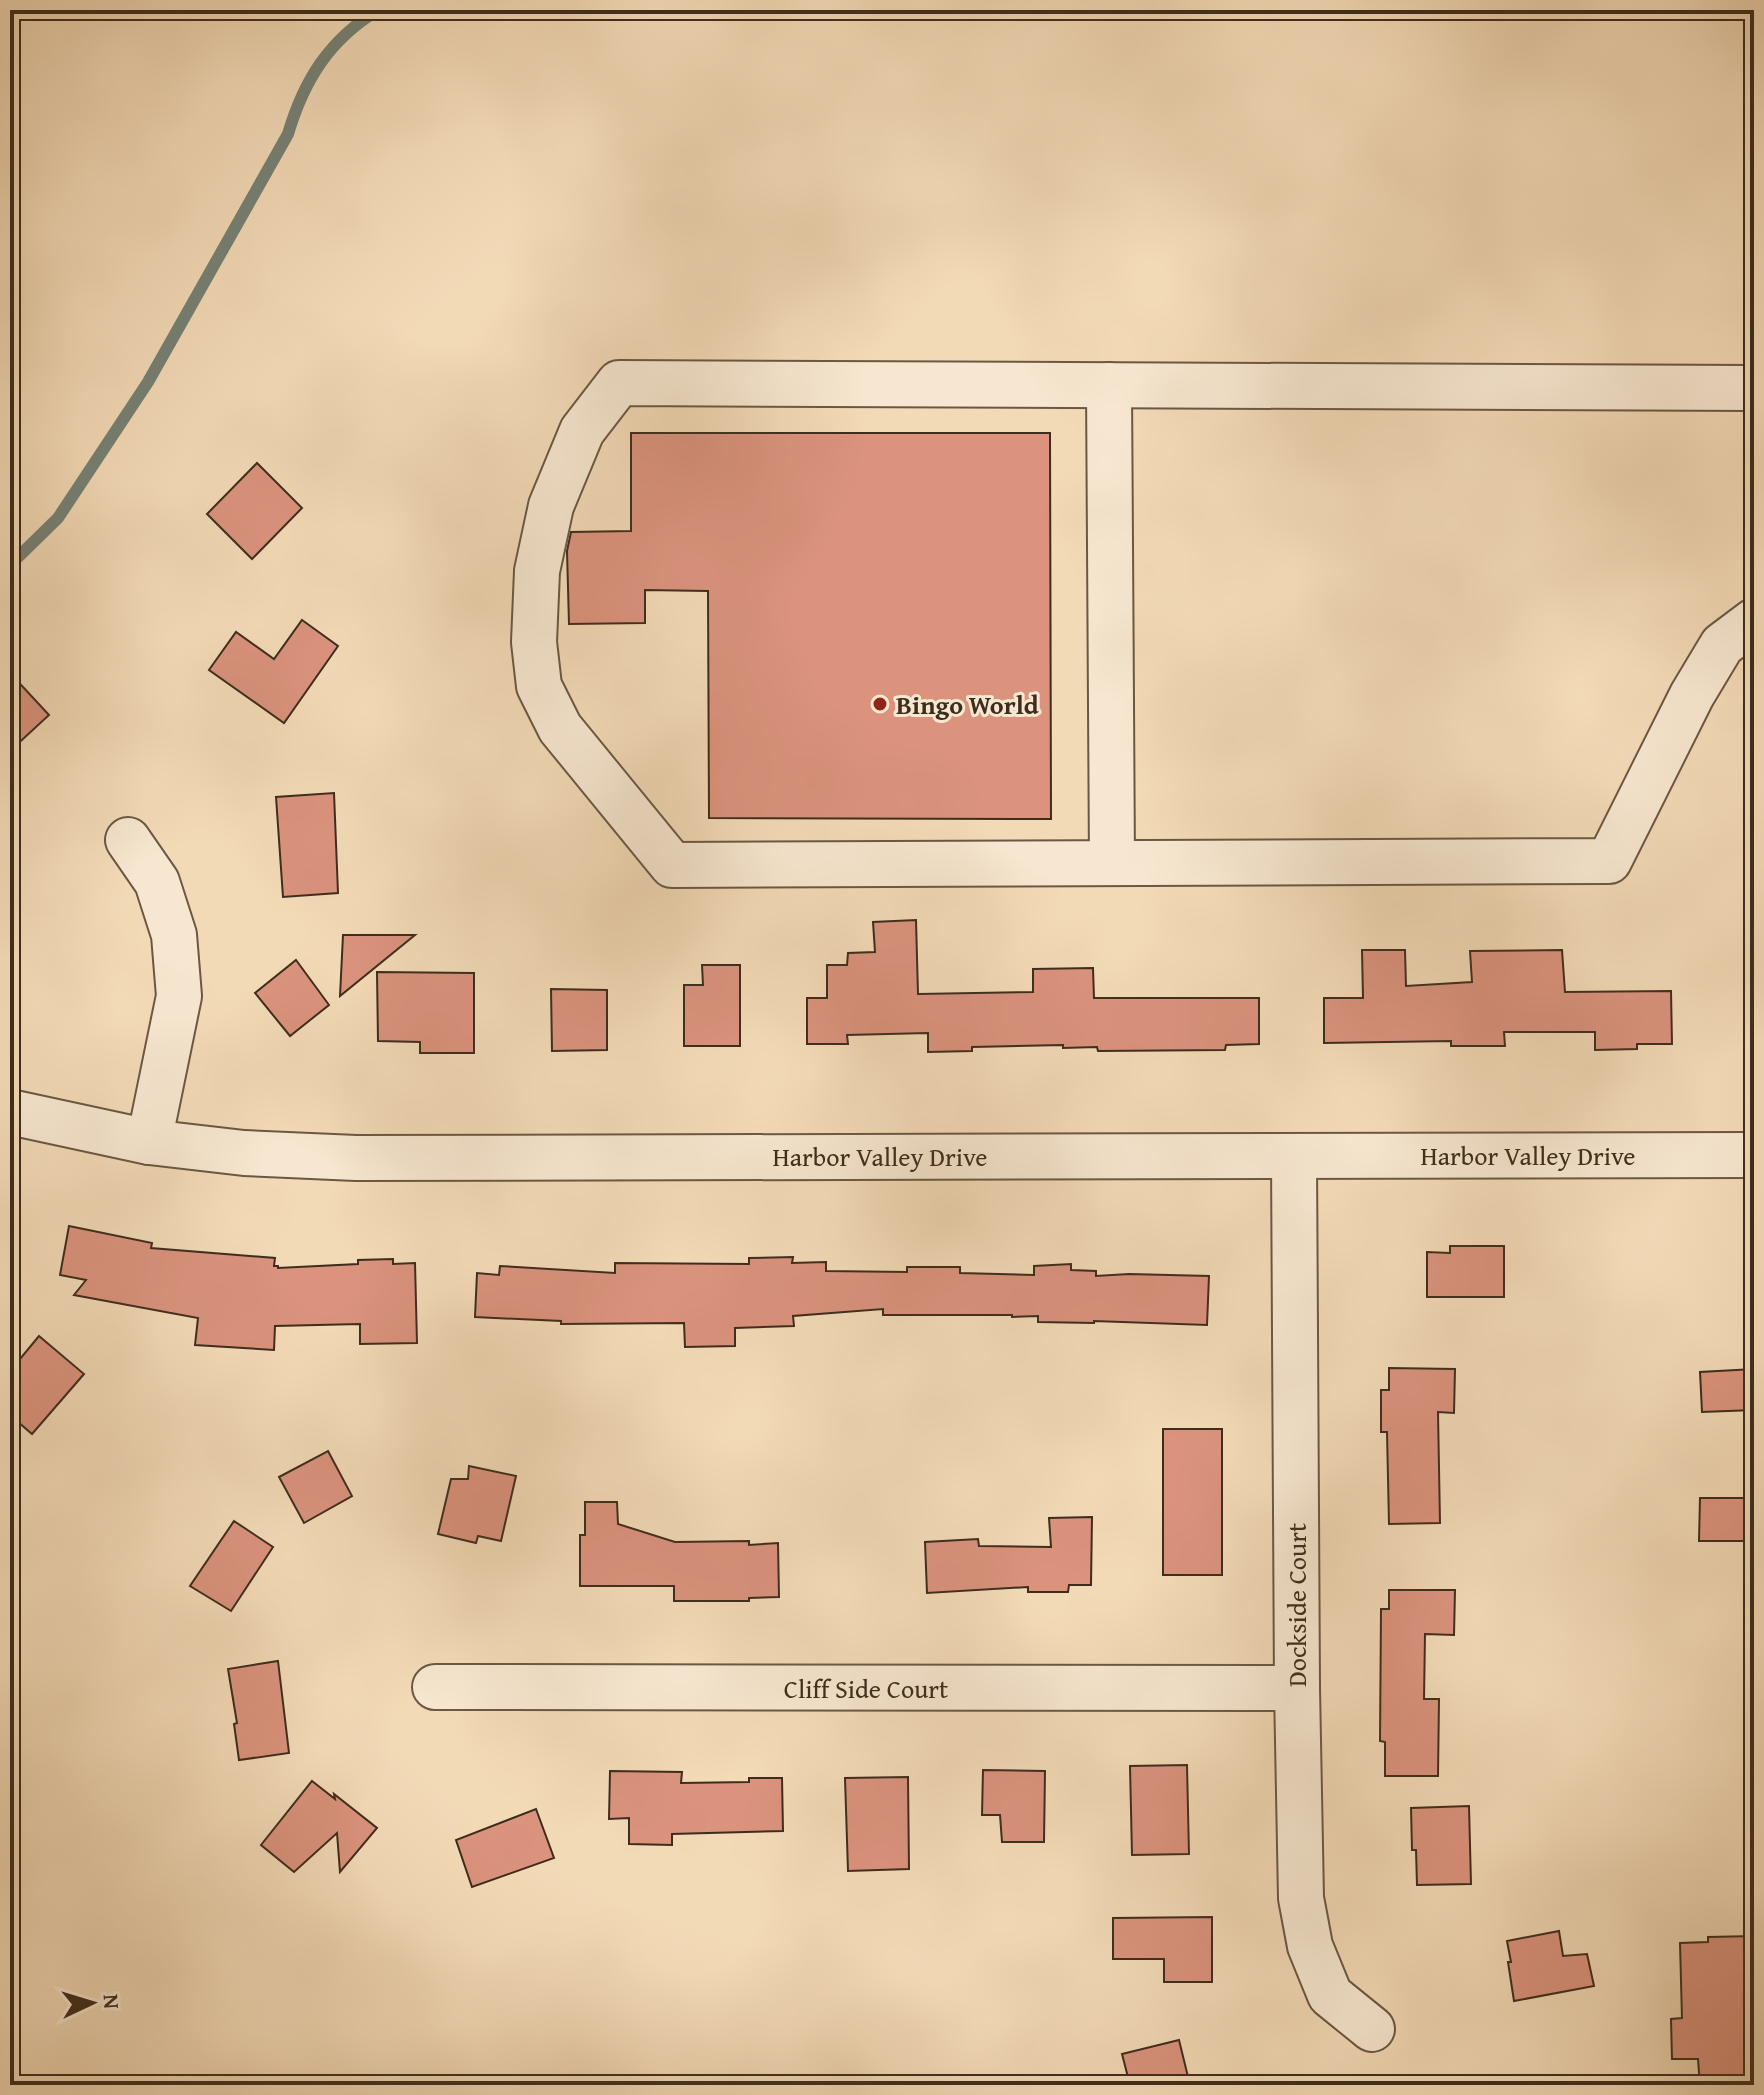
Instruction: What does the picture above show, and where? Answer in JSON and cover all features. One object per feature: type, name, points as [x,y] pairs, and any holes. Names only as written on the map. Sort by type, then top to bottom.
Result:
[{"type":"street","points":[[1754,388],[619,383],[582,431],[551,506],[537,571],[534,642],[539,686],[560,728],[672,865],[1609,861],[1692,695],[1722,645],[1754,621]]},
{"type":"street","points":[[1109,385],[1112,863]]},
{"type":"street","points":[[128,840],[157,882],[174,935],[179,996],[149,1142]]},
{"type":"street","name":"Harbor Valley Drive","points":[[10,1112],[149,1142],[244,1153],[356,1158],[1754,1155]]},
{"type":"street","name":"Dockside Court","points":[[1294,1156],[1301,1898],[1310,1946],[1330,1995],[1372,2029]]},
{"type":"street","name":"Cliff Side Court","points":[[435,1687],[1297,1688]]},
{"type":"building","name":"Bingo World","points":[[631,433],[1050,433],[1051,819],[709,818],[708,591],[645,590],[645,623],[569,624],[567,551],[571,532],[631,531]]},
{"type":"building","points":[[257,463],[302,508],[252,559],[207,514]]},
{"type":"building","points":[[302,620],[338,646],[284,723],[209,670],[236,632],[274,659]]},
{"type":"building","points":[[10,673],[49,715],[10,751]]},
{"type":"building","points":[[334,793],[338,893],[283,897],[276,797]]},
{"type":"building","points":[[916,920],[918,994],[1033,992],[1033,969],[1093,968],[1094,998],[1259,998],[1259,1044],[1226,1045],[1225,1050],[1098,1051],[1097,1047],[1063,1048],[1063,1045],[972,1047],[972,1051],[928,1052],[928,1033],[847,1035],[848,1044],[807,1044],[807,998],[827,998],[827,965],[847,965],[848,953],[875,952],[873,922]]},
{"type":"building","points":[[343,935],[415,935],[340,996]]},
{"type":"building","points":[[1362,950],[1405,950],[1406,986],[1472,982],[1470,951],[1562,950],[1565,992],[1671,991],[1672,1044],[1637,1044],[1637,1049],[1595,1050],[1595,1032],[1504,1032],[1505,1046],[1451,1046],[1451,1041],[1324,1043],[1324,998],[1363,998]]},
{"type":"building","points":[[296,960],[329,1005],[290,1036],[255,993]]},
{"type":"building","points":[[702,965],[740,965],[740,1046],[684,1046],[684,985],[703,985]]},
{"type":"building","points":[[377,972],[474,973],[474,1053],[420,1053],[420,1042],[378,1041]]},
{"type":"building","points":[[551,989],[607,990],[607,1050],[552,1051]]},
{"type":"building","points":[[69,1226],[152,1243],[151,1248],[275,1258],[274,1266],[278,1268],[358,1264],[358,1260],[393,1259],[393,1264],[415,1263],[417,1343],[360,1344],[360,1324],[275,1326],[274,1350],[195,1345],[198,1318],[74,1295],[86,1280],[60,1275]]},
{"type":"building","points":[[1450,1246],[1504,1246],[1504,1297],[1427,1297],[1427,1252],[1450,1253]]},
{"type":"building","points":[[793,1257],[792,1263],[826,1262],[826,1271],[907,1272],[907,1267],[960,1267],[960,1273],[1034,1275],[1034,1266],[1071,1264],[1071,1270],[1096,1271],[1096,1276],[1209,1276],[1207,1325],[1038,1322],[1038,1316],[1012,1315],[883,1315],[883,1309],[793,1316],[794,1326],[735,1328],[735,1346],[685,1347],[684,1323],[561,1324],[561,1321],[475,1317],[477,1273],[499,1275],[500,1266],[615,1273],[615,1263],[749,1264],[749,1258]]},
{"type":"building","points":[[39,1336],[84,1374],[32,1434],[10,1415],[10,1371]]},
{"type":"building","points":[[1389,1368],[1455,1369],[1454,1413],[1438,1412],[1440,1523],[1389,1524],[1387,1432],[1381,1432],[1381,1390],[1389,1390]]},
{"type":"building","points":[[1754,1369],[1754,1410],[1702,1412],[1700,1372]]},
{"type":"building","points":[[1163,1429],[1222,1429],[1222,1575],[1163,1575]]},
{"type":"building","points":[[328,1451],[352,1496],[304,1523],[279,1477]]},
{"type":"building","points":[[469,1466],[516,1476],[501,1541],[478,1536],[476,1543],[438,1534],[451,1479],[468,1479]]},
{"type":"building","points":[[1700,1498],[1754,1498],[1754,1541],[1699,1541]]},
{"type":"building","points":[[585,1502],[617,1502],[618,1524],[675,1542],[778,1543],[779,1597],[749,1598],[749,1601],[674,1601],[674,1586],[580,1586],[580,1535],[585,1535]]},
{"type":"building","points":[[1092,1517],[1091,1585],[1069,1585],[1068,1592],[1028,1592],[1028,1587],[927,1593],[925,1542],[978,1539],[979,1546],[1051,1547],[1049,1518]]},
{"type":"building","points":[[234,1521],[273,1547],[231,1611],[190,1586]]},
{"type":"building","points":[[1389,1590],[1455,1590],[1454,1635],[1425,1634],[1424,1699],[1439,1699],[1438,1776],[1385,1776],[1385,1742],[1380,1741],[1381,1609],[1389,1609]]},
{"type":"building","points":[[278,1661],[289,1753],[239,1760],[234,1724],[237,1723],[228,1669]]},
{"type":"building","points":[[1187,1765],[1189,1854],[1132,1855],[1130,1766]]},
{"type":"building","points":[[983,1770],[1045,1771],[1044,1842],[1002,1842],[1000,1815],[982,1815]]},
{"type":"building","points":[[610,1771],[682,1772],[681,1783],[782,1778],[783,1831],[672,1834],[672,1845],[629,1844],[629,1818],[609,1819]]},
{"type":"building","points":[[908,1777],[909,1869],[848,1871],[845,1778]]},
{"type":"building","points":[[312,1781],[377,1828],[340,1872],[337,1833],[294,1872],[261,1845]]},
{"type":"building","points":[[1469,1806],[1471,1884],[1417,1885],[1411,1808]]},
{"type":"building","points":[[536,1809],[554,1858],[472,1887],[456,1840]]},
{"type":"building","points":[[1212,1917],[1212,1982],[1164,1982],[1164,1959],[1113,1959],[1113,1918]]},
{"type":"building","points":[[1559,1931],[1563,1956],[1587,1954],[1594,1986],[1514,2001],[1507,1941]]},
{"type":"building","points":[[1754,1936],[1754,2085],[1700,2085],[1698,2059],[1672,2059],[1671,2019],[1682,2018],[1680,1943],[1708,1942],[1708,1937]]},
{"type":"building","points":[[1179,2040],[1190,2085],[1130,2085],[1122,2054]]},
{"type":"waterway","points":[[10,565],[58,518],[148,382],[288,134],[302,96],[321,63],[346,34],[378,10]]},
{"type":"place","name":"Bingo World","points":[[880,704]]}]
